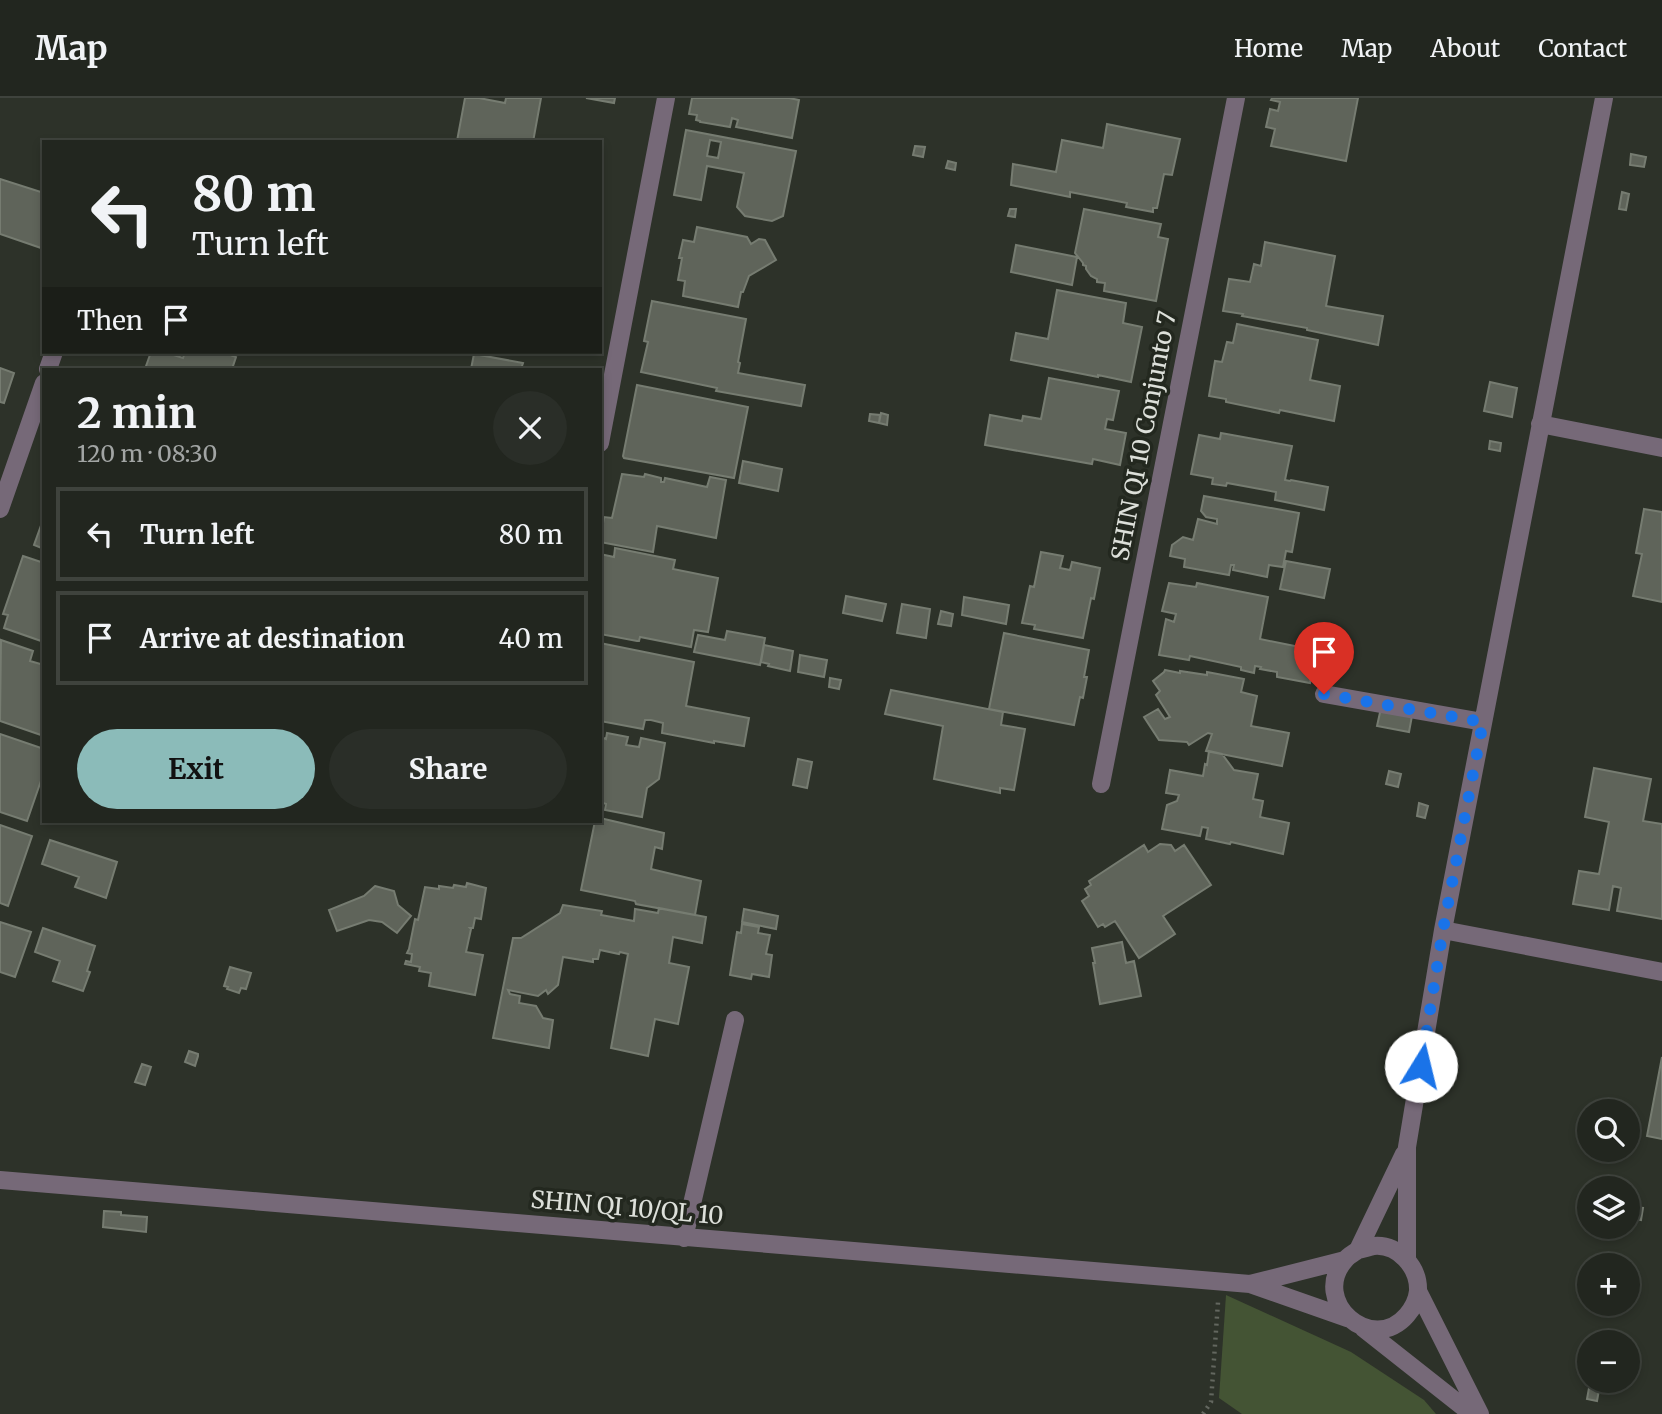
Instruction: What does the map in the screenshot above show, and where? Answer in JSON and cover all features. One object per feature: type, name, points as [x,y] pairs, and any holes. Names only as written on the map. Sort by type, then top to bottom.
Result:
[{"type":"street","points":[[602,433],[666,98]]},
{"type":"street","name":"SHIN QI 10 Conjunto 7","points":[[1101,784],[1236,98]]},
{"type":"street","points":[[1407,1259],[1408,1147],[1443,930],[1604,98]]},
{"type":"street","points":[[0,509],[42,389]]},
{"type":"street","points":[[1540,424],[1662,447]]},
{"type":"street","points":[[1324,694],[1483,722]]},
{"type":"street","points":[[1443,930],[1662,972]]},
{"type":"street","points":[[684,1238],[735,1020]]},
{"type":"street","points":[[1408,1147],[1352,1255],[1337,1274],[1334,1290],[1338,1305],[1353,1322],[1472,1414]]},
{"type":"street","name":"SHIN QI 10/QL 10","points":[[0,1180],[1250,1284],[1353,1322]]},
{"type":"street","points":[[1352,1255],[1375,1246],[1393,1249],[1407,1259],[1416,1274],[1418,1291],[1480,1414]]},
{"type":"street","name":"SHIN QI 10/QL 10","points":[[1250,1284],[1352,1255]]},
{"type":"street","points":[[1353,1322],[1380,1329],[1400,1322],[1414,1306],[1418,1291]]},
{"type":"path","points":[[1203,1414],[1211,1402],[1219,1282]]},
{"type":"green space","points":[[1226,1295],[1351,1352],[1424,1400],[1436,1414],[1242,1414],[1219,1398]]},
{"type":"building","points":[[465,98],[505,103],[506,98],[541,98],[533,140],[457,140]]},
{"type":"building","points":[[586,98],[615,98],[614,103]]},
{"type":"building","points":[[692,98],[799,100],[792,138],[736,127],[738,120],[732,118],[730,127],[700,122],[696,120],[697,115],[689,114]]},
{"type":"building","points":[[1358,98],[1346,161],[1271,146],[1275,129],[1266,127],[1270,109],[1278,111],[1280,102],[1271,100]]},
{"type":"building","points":[[1107,124],[1180,139],[1172,175],[1164,174],[1157,208],[1153,208],[1153,212],[1126,207],[1127,203],[1070,192],[1070,197],[1011,185],[1013,164],[1056,172],[1062,140],[1103,148]]},
{"type":"building","points":[[686,130],[796,151],[783,216],[772,221],[745,216],[737,207],[744,173],[707,166],[701,200],[674,195]],"holes":[[[710,140],[721,142],[718,158],[707,156]]]},
{"type":"building","points":[[915,146],[925,147],[923,157],[913,155]]},
{"type":"building","points":[[1631,154],[1646,157],[1644,167],[1630,165]]},
{"type":"building","points":[[948,161],[956,163],[955,170],[946,168]]},
{"type":"building","points":[[0,179],[42,192],[42,248],[0,234]]},
{"type":"building","points":[[1622,192],[1629,194],[1626,210],[1619,209]]},
{"type":"building","points":[[1010,209],[1016,209],[1015,217],[1008,216]]},
{"type":"building","points":[[1084,209],[1161,224],[1158,237],[1168,239],[1156,301],[1104,291],[1105,283],[1097,282],[1097,279],[1091,276],[1075,253]]},
{"type":"building","points":[[697,227],[747,237],[751,244],[759,239],[765,240],[776,260],[749,276],[741,292],[738,307],[683,296],[685,281],[678,280],[682,258],[679,258],[683,240],[694,242]]},
{"type":"building","points":[[1265,242],[1335,256],[1326,306],[1383,316],[1378,345],[1223,311],[1229,279],[1250,282],[1254,264],[1261,266]]},
{"type":"building","points":[[1016,245],[1077,257],[1072,285],[1011,272]]},
{"type":"building","points":[[1057,290],[1126,303],[1123,323],[1142,327],[1131,382],[1011,360],[1016,333],[1048,339]]},
{"type":"building","points":[[652,301],[746,319],[738,373],[805,385],[801,406],[716,391],[717,388],[641,372],[648,342],[644,341]]},
{"type":"building","points":[[1237,324],[1318,340],[1310,380],[1340,386],[1334,421],[1280,410],[1279,413],[1209,396],[1215,361],[1222,362],[1227,342],[1233,343]]},
{"type":"building","points":[[150,354],[170,354],[183,358],[184,354],[228,354],[236,357],[232,368],[145,368]]},
{"type":"building","points":[[474,354],[523,363],[521,368],[471,368]]},
{"type":"building","points":[[0,368],[14,373],[4,403],[0,402]]},
{"type":"building","points":[[1049,378],[1119,391],[1113,420],[1107,419],[1105,429],[1126,433],[1120,465],[1093,459],[1092,464],[985,445],[990,415],[1022,421],[1023,416],[1041,419]]},
{"type":"building","points":[[1490,382],[1517,388],[1512,417],[1484,411]]},
{"type":"building","points":[[637,385],[748,407],[734,478],[624,458]]},
{"type":"building","points":[[881,413],[888,415],[887,425],[879,423]]},
{"type":"building","points":[[870,414],[880,415],[879,423],[869,421]]},
{"type":"building","points":[[1221,433],[1292,446],[1285,480],[1328,487],[1324,510],[1275,500],[1276,492],[1227,483],[1226,486],[1212,484],[1213,478],[1191,474],[1199,435],[1220,439]]},
{"type":"building","points":[[1490,441],[1501,443],[1500,451],[1489,449]]},
{"type":"building","points":[[743,461],[782,469],[778,491],[739,483]]},
{"type":"building","points":[[622,474],[644,477],[645,474],[661,478],[661,482],[664,482],[665,478],[707,487],[710,477],[726,480],[716,538],[657,526],[653,552],[602,542],[604,517],[612,518]]},
{"type":"building","points":[[1204,496],[1299,513],[1292,552],[1286,551],[1283,567],[1269,565],[1267,577],[1233,570],[1234,565],[1231,565],[1229,575],[1184,567],[1185,559],[1170,556],[1172,545],[1183,537],[1193,540],[1198,519],[1217,524],[1217,519],[1206,517],[1201,511]]},
{"type":"building","points":[[1644,509],[1662,512],[1662,602],[1633,596],[1642,554],[1636,553]]},
{"type":"building","points":[[42,523],[42,548],[34,545]]},
{"type":"building","points":[[615,548],[675,560],[673,569],[718,578],[708,632],[694,630],[691,647],[640,637],[637,641],[602,634],[602,554],[614,557]]},
{"type":"building","points":[[1041,552],[1063,556],[1060,568],[1070,570],[1072,562],[1100,568],[1083,638],[1034,629],[1035,625],[1022,623],[1030,586],[1034,587]]},
{"type":"building","points":[[23,556],[42,562],[42,641],[4,628],[8,615],[3,614]]},
{"type":"building","points":[[1286,561],[1330,569],[1324,598],[1280,589]]},
{"type":"building","points":[[1169,583],[1196,587],[1197,583],[1268,597],[1260,639],[1315,650],[1310,683],[1277,677],[1277,672],[1260,669],[1261,667],[1255,666],[1254,673],[1241,670],[1241,667],[1190,656],[1189,660],[1159,655],[1166,619],[1174,622],[1176,614],[1162,611]]},
{"type":"building","points":[[846,596],[886,604],[882,621],[843,613]]},
{"type":"building","points":[[964,597],[1009,605],[1006,624],[962,615]]},
{"type":"building","points":[[902,604],[930,609],[926,638],[897,633]]},
{"type":"building","points":[[941,611],[953,614],[951,626],[938,624]]},
{"type":"building","points":[[727,631],[765,638],[760,665],[694,652],[698,635],[725,640]]},
{"type":"building","points":[[1004,633],[1089,650],[1083,698],[1080,697],[1074,725],[989,709]]},
{"type":"building","points":[[1,640],[33,651],[30,661],[42,664],[42,735],[0,721]]},
{"type":"building","points":[[602,643],[694,662],[686,706],[749,718],[744,746],[662,733],[663,723],[651,720],[645,720],[643,729],[602,721]]},
{"type":"building","points":[[764,645],[793,651],[790,671],[761,662]]},
{"type":"building","points":[[800,655],[827,660],[824,677],[798,672]]},
{"type":"building","points":[[1165,670],[1207,675],[1207,672],[1244,679],[1241,692],[1257,696],[1251,726],[1289,733],[1282,766],[1206,751],[1212,734],[1208,733],[1189,745],[1187,742],[1159,740],[1144,717],[1158,709],[1165,719],[1170,717],[1156,695],[1160,691],[1153,681]]},
{"type":"building","points":[[830,678],[841,680],[839,689],[829,687]]},
{"type":"building","points":[[891,690],[1003,712],[1001,725],[1025,729],[1014,790],[1000,788],[1000,793],[934,779],[943,726],[885,714]]},
{"type":"building","points":[[1383,699],[1414,705],[1409,732],[1377,726]]},
{"type":"building","points":[[607,733],[628,737],[626,745],[639,747],[641,738],[665,743],[659,779],[647,788],[642,817],[605,810],[606,804],[602,803],[602,737],[606,739]]},
{"type":"building","points":[[0,734],[42,748],[42,778],[27,821],[0,812]]},
{"type":"building","points":[[1209,751],[1222,754],[1234,770],[1258,774],[1253,799],[1263,801],[1260,817],[1289,823],[1283,854],[1206,839],[1208,828],[1202,827],[1200,836],[1162,829],[1167,805],[1177,801],[1179,795],[1166,793],[1170,770],[1203,776]]},
{"type":"building","points":[[798,759],[812,762],[807,788],[793,785]]},
{"type":"building","points":[[1594,768],[1651,779],[1643,821],[1662,824],[1662,919],[1617,911],[1621,888],[1613,886],[1609,910],[1573,904],[1579,871],[1599,874],[1609,822],[1585,817]]},
{"type":"building","points":[[1389,771],[1401,774],[1398,787],[1386,784]]},
{"type":"building","points":[[1419,803],[1428,806],[1425,818],[1417,816]]},
{"type":"building","points":[[602,818],[664,833],[662,849],[655,847],[651,869],[701,881],[695,915],[581,890],[595,823],[602,823]]},
{"type":"building","points":[[0,825],[32,836],[8,906],[0,903]]},
{"type":"building","points":[[50,840],[117,862],[106,898],[75,887],[79,877],[42,864]]},
{"type":"building","points":[[1160,844],[1171,845],[1175,851],[1184,845],[1211,885],[1163,916],[1175,934],[1139,958],[1115,921],[1105,927],[1103,924],[1098,927],[1082,901],[1089,896],[1085,889],[1091,885],[1089,881],[1144,845],[1148,852]]},
{"type":"building","points":[[467,883],[486,888],[481,919],[475,918],[473,928],[470,928],[466,952],[483,955],[475,995],[429,986],[431,973],[405,964],[406,961],[411,962],[412,954],[407,953],[425,887],[466,887]]},
{"type":"building","points":[[375,886],[394,891],[398,905],[411,916],[397,933],[382,922],[369,920],[337,931],[329,910],[364,896]]},
{"type":"building","points":[[563,905],[602,911],[601,915],[634,921],[635,909],[658,913],[659,908],[706,917],[702,943],[673,937],[669,963],[689,967],[678,1024],[655,1019],[648,1056],[611,1048],[628,954],[620,952],[600,950],[598,959],[593,959],[593,962],[563,957],[558,985],[548,994],[546,990],[538,996],[508,990],[510,994],[520,996],[519,1003],[536,1006],[543,1018],[553,1020],[549,1048],[493,1038],[513,938],[521,938],[560,913]]},
{"type":"building","points":[[744,909],[778,916],[776,929],[742,922]]},
{"type":"building","points":[[0,922],[31,932],[15,977],[0,972]]},
{"type":"building","points":[[742,924],[759,927],[758,933],[770,935],[766,954],[772,955],[769,977],[752,974],[751,979],[730,975],[737,932],[741,933]]},
{"type":"building","points":[[43,928],[95,946],[83,991],[53,981],[60,961],[35,952]]},
{"type":"building","points":[[1122,942],[1126,963],[1134,961],[1141,996],[1100,1004],[1092,948]]},
{"type":"building","points":[[230,967],[251,973],[246,989],[241,988],[239,993],[224,986]]},
{"type":"building","points":[[189,1051],[198,1054],[195,1066],[185,1062]]},
{"type":"building","points":[[1662,1057],[1662,1139],[1647,1136]]},
{"type":"building","points":[[142,1064],[151,1067],[145,1085],[135,1082]]},
{"type":"building","points":[[104,1211],[147,1217],[146,1232],[103,1227]]},
{"type":"building","points":[[1588,1393],[1598,1393],[1597,1401],[1587,1399]]},
{"type":"route","points":[[1324,694],[1483,722],[1443,930],[1421,1066]]}]
